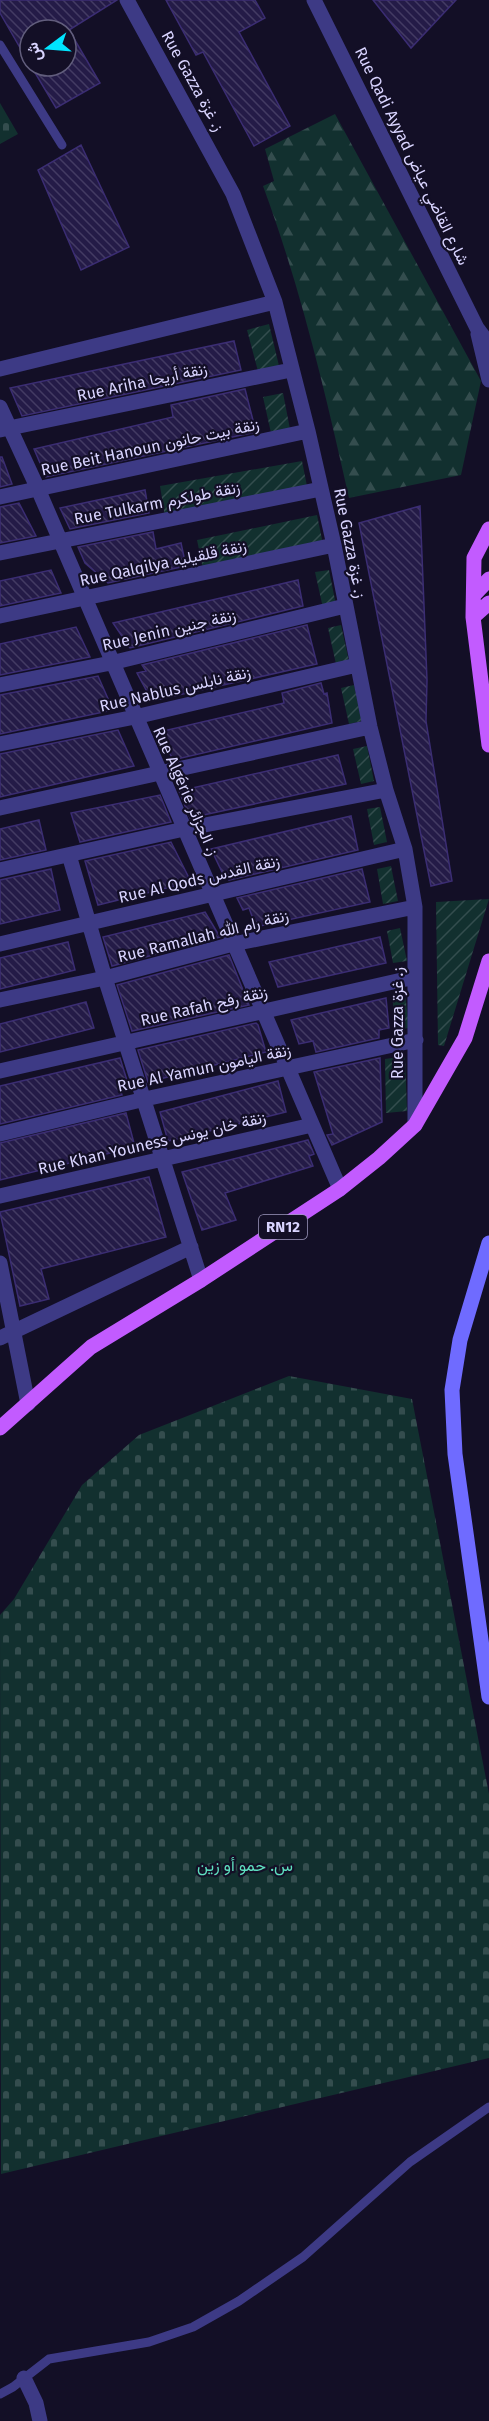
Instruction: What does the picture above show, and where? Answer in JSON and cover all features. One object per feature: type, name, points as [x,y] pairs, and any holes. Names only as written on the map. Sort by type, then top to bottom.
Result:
[{"type":"main road","points":[[489,530],[474,558],[473,617],[489,745]]},
{"type":"main road","points":[[475,594],[489,579]]},
{"type":"main road","points":[[473,617],[489,603]]},
{"type":"main road","name":"RN12","points":[[0,1428],[91,1347],[201,1280],[340,1189],[415,1125],[465,1038],[489,961]]},
{"type":"main road","points":[[489,1243],[460,1340],[452,1390],[455,1454],[489,1697]]},
{"type":"street","name":"Rue Gazza ز. غزة","points":[[127,0],[234,194],[275,302],[334,545],[370,727],[386,790],[405,849],[415,907],[415,1125]]},
{"type":"street","name":"Rue Qadi Ayyad شارع القاضي عياض","points":[[314,0],[477,328]]},
{"type":"street","points":[[0,369],[275,302]]},
{"type":"street","points":[[477,328],[489,344]]},
{"type":"street","points":[[477,328],[489,380]]},
{"type":"street","name":"Rue Ariha زنقة أريحا","points":[[5,429],[291,370]]},
{"type":"street","name":"Rue Algérie ز. الجزائر","points":[[0,407],[5,429],[38,489],[58,541],[340,1189]]},
{"type":"street","name":"Rue Beit Hanoun زنقة بيت حانون","points":[[0,497],[308,431]]},
{"type":"street","name":"Rue Tulkarm زنقة طولكرم","points":[[0,554],[321,489]]},
{"type":"street","name":"Rue Qalqilya زنقة قلقيليه","points":[[0,616],[334,545]]},
{"type":"street","name":"Rue Jenin زنقة جنين","points":[[0,685],[111,663],[345,606]]},
{"type":"street","name":"Rue Nablus زنقة نابلس","points":[[0,744],[135,717],[357,665]]},
{"type":"street","points":[[0,808],[370,727]]},
{"type":"street","points":[[0,870],[183,829],[386,790]]},
{"type":"street","name":"Rue Al Qods زنقة القدس","points":[[0,944],[405,849]]},
{"type":"street","points":[[69,855],[105,978],[127,1041],[201,1280]]},
{"type":"street","name":"Rue Ramallah زنقة رام الله","points":[[0,1000],[105,978],[233,944],[415,907]]},
{"type":"street","name":"Rue Rafah زنقة رفح","points":[[0,1071],[415,977]]},
{"type":"street","name":"Rue Al Yamun زنقة اليامون","points":[[0,1134],[145,1099],[416,1040]]},
{"type":"street","name":"Rue Khan Youness زنقة خان يونس","points":[[0,1196],[312,1125]]},
{"type":"street","points":[[7,1335],[190,1247]]},
{"type":"street","points":[[0,1265],[7,1335],[28,1404]]},
{"type":"street","points":[[24,2378],[36,2403],[40,2421]]},
{"type":"lane","points":[[0,45],[62,145]]},
{"type":"lane","points":[[0,2394],[49,2359],[148,2342],[193,2327],[239,2301],[303,2257],[410,2162],[489,2107]]},
{"type":"green space","points":[[0,103],[18,134],[0,144]]},
{"type":"green space","points":[[335,114],[481,381],[461,475],[349,498],[301,302],[263,186],[274,181],[265,149]]},
{"type":"green space","points":[[269,324],[280,370],[259,375],[247,330]]},
{"type":"green space","points":[[283,393],[290,429],[271,433],[263,397]]},
{"type":"green space","points":[[302,461],[308,491],[165,517],[160,486]]},
{"type":"green space","points":[[317,515],[323,544],[203,569],[197,540]]},
{"type":"green space","points":[[329,570],[336,605],[323,608],[315,572]]},
{"type":"green space","points":[[341,625],[349,661],[336,664],[328,628]]},
{"type":"green space","points":[[354,685],[362,721],[349,724],[341,688]]},
{"type":"green space","points":[[367,746],[374,781],[361,784],[353,749]]},
{"type":"green space","points":[[380,807],[387,842],[374,845],[367,809]]},
{"type":"green space","points":[[391,866],[398,901],[383,904],[377,869]]},
{"type":"green space","points":[[489,899],[444,1046],[438,1045],[436,902]]},
{"type":"green space","points":[[400,928],[407,961],[393,963],[387,931]]},
{"type":"green space","points":[[405,993],[409,1028],[396,1030],[392,995]]},
{"type":"green space","points":[[405,1056],[407,1111],[386,1113],[385,1059]]},
{"type":"green space","name":"س. حمو أو زين","points":[[289,1376],[412,1399],[489,1794],[489,2058],[1,2174],[0,1615],[14,1599],[82,1485],[139,1435]]},
{"type":"building","points":[[0,0],[117,0],[78,24],[78,18],[18,18],[18,44],[0,13]]},
{"type":"building","points":[[166,0],[255,0],[265,18],[239,32],[290,126],[254,146],[203,52],[196,55]]},
{"type":"building","points":[[373,0],[456,0],[411,48]]},
{"type":"building","points":[[78,45],[100,83],[56,108],[38,78],[78,78]]},
{"type":"building","points":[[81,145],[129,247],[81,270],[38,170]]},
{"type":"building","points":[[234,341],[241,370],[22,416],[10,388]]},
{"type":"building","points":[[245,389],[256,432],[46,477],[34,449],[173,417],[171,405]]},
{"type":"building","points":[[0,457],[2,457],[12,484],[0,487]]},
{"type":"building","points":[[145,490],[149,513],[70,529],[60,508]]},
{"type":"building","points":[[19,503],[36,536],[0,543],[0,507]]},
{"type":"building","points":[[420,506],[427,680],[426,721],[452,881],[431,886],[359,523]]},
{"type":"building","points":[[153,532],[156,549],[181,543],[186,566],[108,583],[85,563],[78,547]]},
{"type":"building","points":[[51,570],[61,593],[0,606],[0,581]]},
{"type":"building","points":[[298,580],[303,606],[130,648],[113,623]]},
{"type":"building","points":[[307,625],[317,664],[152,701],[137,673],[146,671],[142,665]]},
{"type":"building","points":[[76,627],[90,657],[0,675],[0,644]]},
{"type":"building","points":[[98,676],[113,710],[0,734],[0,695]]},
{"type":"building","points":[[321,683],[324,694],[327,693],[332,723],[173,760],[159,732],[284,703],[282,693]]},
{"type":"building","points":[[118,730],[134,766],[0,797],[0,754]]},
{"type":"building","points":[[338,755],[346,784],[190,818],[179,791]]},
{"type":"building","points":[[160,795],[171,822],[80,842],[71,813]]},
{"type":"building","points":[[351,816],[358,850],[229,880],[227,875],[224,876],[211,849]]},
{"type":"building","points":[[39,820],[46,850],[0,860],[0,829]]},
{"type":"building","points":[[171,842],[191,882],[98,905],[85,861]]},
{"type":"building","points":[[51,869],[60,910],[0,924],[0,880]]},
{"type":"building","points":[[362,869],[370,902],[256,927],[249,908],[243,910],[237,898]]},
{"type":"building","points":[[205,912],[220,937],[112,966],[103,937]]},
{"type":"building","points":[[380,937],[386,963],[278,987],[269,962]]},
{"type":"building","points":[[68,942],[75,970],[0,989],[0,958]]},
{"type":"building","points":[[229,955],[249,1005],[132,1031],[117,985]]},
{"type":"building","points":[[386,998],[389,1028],[379,1030],[379,1038],[316,1052],[313,1041],[299,1044],[291,1020]]},
{"type":"building","points":[[86,1002],[94,1028],[0,1052],[0,1024]]},
{"type":"building","points":[[256,1023],[266,1052],[148,1082],[138,1050]]},
{"type":"building","points":[[120,1058],[129,1087],[120,1089],[122,1095],[0,1124],[0,1086]]},
{"type":"building","points":[[380,1058],[382,1122],[332,1145],[327,1135],[333,1134],[314,1072]]},
{"type":"building","points":[[278,1081],[286,1112],[168,1141],[160,1112]]},
{"type":"building","points":[[126,1113],[135,1147],[0,1180],[0,1143]]},
{"type":"building","points":[[308,1140],[314,1154],[309,1156],[313,1166],[225,1193],[236,1220],[202,1230],[182,1172]]},
{"type":"building","points":[[149,1177],[166,1237],[41,1269],[49,1299],[20,1306],[0,1212]]}]
